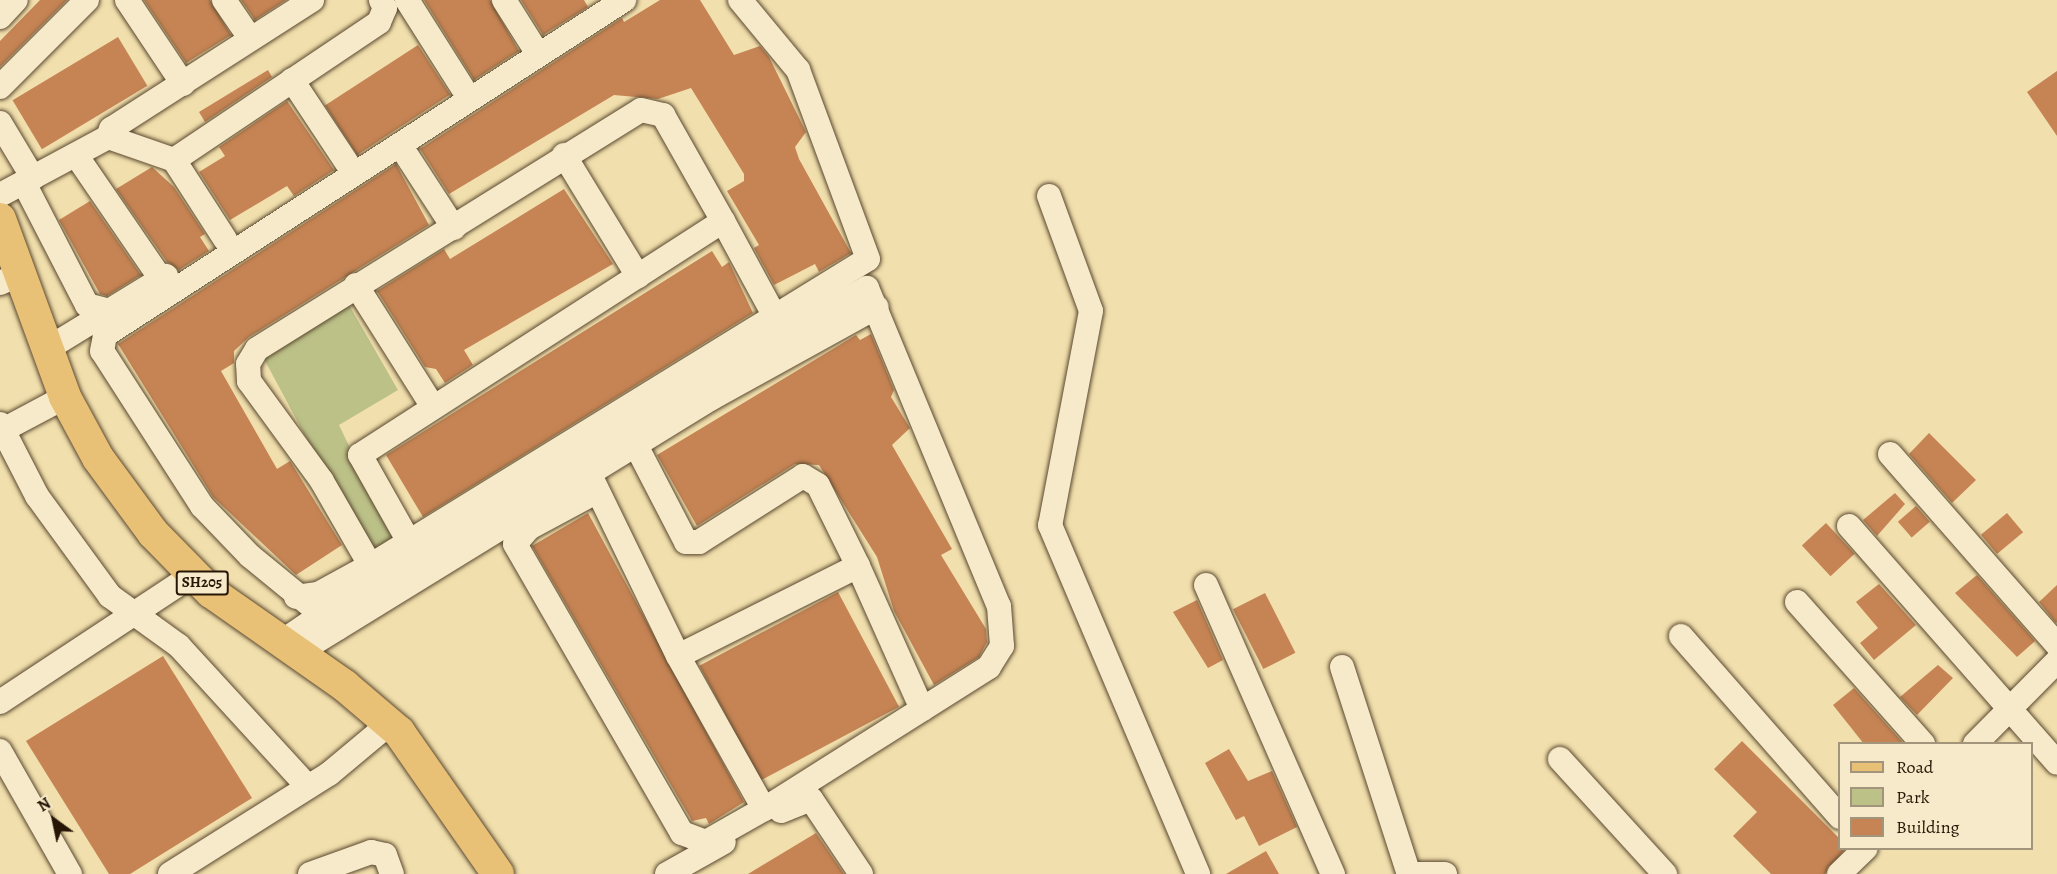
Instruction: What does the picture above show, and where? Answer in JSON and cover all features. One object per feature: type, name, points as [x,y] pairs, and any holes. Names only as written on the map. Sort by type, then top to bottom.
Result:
[{"type":"main road","name":"SH205","points":[[0,219],[10,279],[47,349],[65,397],[98,458],[153,533],[194,574],[390,723],[498,874]]},
{"type":"street","points":[[0,17],[16,0]]},
{"type":"street","points":[[0,87],[87,0]]},
{"type":"street","points":[[127,0],[183,84]]},
{"type":"street","points":[[224,0],[250,38]]},
{"type":"street","points":[[0,195],[108,137],[111,129],[312,0]]},
{"type":"street","points":[[174,160],[380,21],[385,8],[381,0]]},
{"type":"street","points":[[407,0],[464,90]]},
{"type":"street","points":[[504,0],[533,46]]},
{"type":"street","points":[[296,597],[380,581],[417,556],[585,475],[635,443],[784,332],[868,259],[798,70],[740,0]]},
{"type":"street","points":[[47,349],[608,1]]},
{"type":"street","points":[[330,621],[296,597],[202,506],[102,351],[102,341],[400,145],[608,1]]},
{"type":"street","points":[[292,81],[347,163]]},
{"type":"street","points":[[380,581],[247,372],[257,349],[356,285],[454,228],[564,155],[629,115],[653,109],[663,115],[784,332]]},
{"type":"street","points":[[0,123],[87,305],[109,311]]},
{"type":"street","points":[[108,137],[174,160],[225,239]]},
{"type":"street","points":[[400,145],[454,228]]},
{"type":"street","points":[[76,155],[161,279]]},
{"type":"street","points":[[564,155],[638,276]]},
{"type":"street","points":[[1049,196],[1091,311],[1050,525],[1198,874]]},
{"type":"street","points":[[417,556],[360,455],[723,221]]},
{"type":"street","points":[[356,285],[433,407]]},
{"type":"street","points":[[291,647],[417,556],[784,332],[867,288],[880,313],[999,606],[1002,646],[988,667],[764,809],[706,842],[682,832],[515,544],[585,475]]},
{"type":"street","points":[[635,443],[821,349],[880,313]]},
{"type":"street","points":[[65,397],[2,427],[36,496],[110,596],[179,646],[308,787]]},
{"type":"street","points":[[635,443],[680,536],[691,544],[792,480],[813,479],[858,566],[922,709]]},
{"type":"street","points":[[1890,454],[2057,645]]},
{"type":"street","points":[[585,475],[678,656],[764,809]]},
{"type":"street","points":[[1848,526],[2057,763]]},
{"type":"street","points":[[678,656],[858,566]]},
{"type":"street","points":[[0,702],[194,574]]},
{"type":"street","points":[[1206,585],[1333,874]]},
{"type":"street","points":[[1797,602],[1921,742]]},
{"type":"street","points":[[1681,636],[1838,816]]},
{"type":"street","points":[[1978,742],[2057,661]]},
{"type":"street","points":[[1342,667],[1409,874]]},
{"type":"street","points":[[170,874],[308,787],[390,723]]},
{"type":"street","points":[[0,751],[70,874]]},
{"type":"street","points":[[1560,759],[1665,874]]},
{"type":"street","points":[[667,874],[699,866],[811,798],[861,874]]},
{"type":"street","points":[[1839,874],[1865,850]]},
{"type":"street","points":[[310,874],[371,852],[385,855],[392,874]]},
{"type":"street","points":[[1417,874],[1430,870],[1445,874]]},
{"type":"green space","points":[[345,298],[398,390],[339,425],[393,538],[371,559],[263,357]]},
{"type":"building","points":[[40,0],[67,0],[0,67],[0,41]]},
{"type":"building","points":[[144,0],[210,0],[231,35],[186,63]]},
{"type":"building","points":[[241,0],[286,0],[255,20]]},
{"type":"building","points":[[424,0],[490,0],[519,51],[474,80]]},
{"type":"building","points":[[521,0],[584,0],[588,7],[543,35]]},
{"type":"building","points":[[660,0],[700,0],[734,55],[760,46],[769,57],[806,132],[795,147],[799,159],[851,253],[819,272],[815,264],[774,285],[754,248],[759,245],[727,191],[744,181],[744,174],[691,88],[658,99],[614,95],[449,194],[420,149],[622,18],[624,22]]},
{"type":"building","points":[[118,37],[147,86],[42,149],[13,100]]},
{"type":"building","points":[[418,45],[450,94],[357,155],[325,105]]},
{"type":"building","points":[[268,70],[272,77],[205,122],[199,112]]},
{"type":"building","points":[[2057,71],[2057,136],[2027,92]]},
{"type":"building","points":[[287,101],[334,170],[294,196],[287,186],[230,220],[199,172],[225,156],[219,147]]},
{"type":"building","points":[[396,164],[429,225],[249,337],[234,351],[234,363],[221,371],[277,469],[290,461],[342,545],[296,575],[213,497],[118,344]]},
{"type":"building","points":[[152,167],[174,187],[205,234],[200,237],[209,251],[179,270],[167,262],[116,189]]},
{"type":"building","points":[[564,189],[613,264],[464,350],[473,365],[445,383],[436,369],[425,367],[377,291],[444,249],[450,259]]},
{"type":"building","points":[[90,201],[141,275],[107,296],[100,294],[59,220]]},
{"type":"building","points":[[712,251],[722,267],[729,262],[753,313],[423,517],[386,455]]},
{"type":"building","points":[[871,334],[894,390],[891,397],[910,428],[892,445],[952,549],[941,555],[986,629],[987,642],[979,657],[934,685],[894,611],[877,557],[819,465],[795,464],[697,526],[657,455],[856,335],[860,340]]},
{"type":"building","points":[[1929,433],[1976,480],[1952,503],[1909,454]]},
{"type":"building","points":[[1895,493],[1905,504],[1877,536],[1863,520]]},
{"type":"building","points":[[1916,506],[1930,522],[1912,538],[1898,522]]},
{"type":"building","points":[[588,513],[744,802],[709,824],[706,818],[692,821],[532,546]]},
{"type":"building","points":[[2007,513],[2023,532],[1997,554],[1981,535]]},
{"type":"building","points":[[1826,523],[1855,554],[1831,576],[1802,546]]},
{"type":"building","points":[[1977,575],[2035,641],[2017,657],[1955,593]]},
{"type":"building","points":[[1879,584],[1916,625],[1874,660],[1860,643],[1878,628],[1856,602]]},
{"type":"building","points":[[2057,585],[2057,622],[2056,623],[2039,602]]},
{"type":"building","points":[[838,592],[899,707],[760,780],[699,666]]},
{"type":"building","points":[[1265,593],[1295,653],[1263,669],[1233,609]]},
{"type":"building","points":[[1197,600],[1223,660],[1208,668],[1173,612]]},
{"type":"building","points":[[163,656],[252,798],[130,874],[109,874],[26,741]]},
{"type":"building","points":[[1938,665],[1953,678],[1917,715],[1900,697]]},
{"type":"building","points":[[1854,688],[1902,742],[1862,742],[1833,705]]},
{"type":"building","points":[[1742,741],[1838,837],[1838,850],[1844,850],[1825,874],[1771,874],[1733,836],[1757,812],[1714,769]]},
{"type":"building","points":[[1229,749],[1248,781],[1272,771],[1297,827],[1259,846],[1244,816],[1236,820],[1205,763]]},
{"type":"building","points":[[816,833],[844,874],[748,874]]},
{"type":"building","points":[[1266,851],[1279,874],[1226,874]]}]
